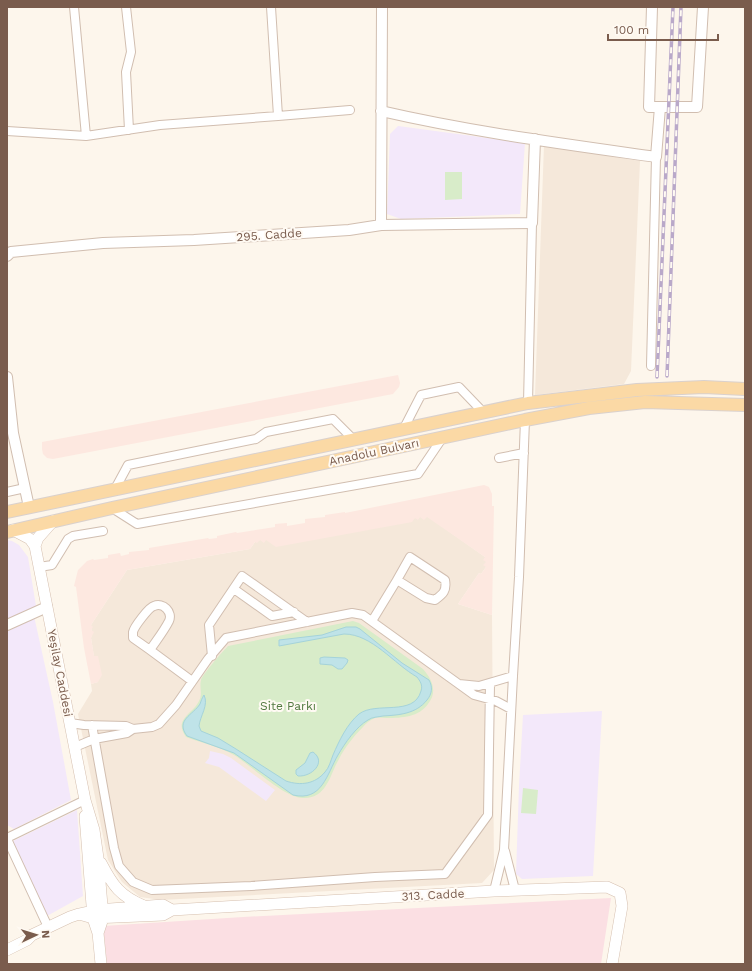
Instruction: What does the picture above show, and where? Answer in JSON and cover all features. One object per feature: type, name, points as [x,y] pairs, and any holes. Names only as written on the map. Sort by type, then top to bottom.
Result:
[{"type":"main road","points":[[668,388],[745,380]]},
{"type":"main road","name":"Anadolu Bulvarı","points":[[7,512],[528,403],[597,394],[668,388],[704,387],[745,389]]},
{"type":"main road","name":"Anadolu Bulvarı","points":[[10,531],[525,420],[645,402],[745,405]]},
{"type":"main road","points":[[671,403],[680,409],[745,413]]},
{"type":"main road","points":[[35,546],[38,538],[53,521]]},
{"type":"main road","points":[[10,531],[30,539],[35,546]]},
{"type":"main road","name":"Yeşilay Caddesi","points":[[35,546],[85,800],[94,830],[98,858],[98,933],[101,964]]},
{"type":"main road","name":"Yeşilay Caddesi","points":[[85,800],[85,825],[98,914]]},
{"type":"main road","points":[[98,858],[112,883],[120,892],[132,901],[145,906]]},
{"type":"main road","name":"313. Cadde","points":[[98,914],[163,915],[172,910],[494,891],[607,887],[620,893],[622,906],[612,964]]},
{"type":"main road","name":"313. Cadde","points":[[98,914],[145,906],[163,905],[172,910]]},
{"type":"main road","points":[[7,950],[28,940],[32,935],[48,927],[79,914],[98,914]]},
{"type":"main road","points":[[7,942],[25,933],[32,935]]},
{"type":"street","points":[[74,7],[86,136]]},
{"type":"street","points":[[126,7],[131,52],[126,72],[129,130]]},
{"type":"street","points":[[271,7],[278,116]]},
{"type":"street","points":[[381,226],[382,7]]},
{"type":"street","points":[[652,7],[649,107],[697,107],[703,7]]},
{"type":"street","points":[[651,366],[656,157],[660,107]]},
{"type":"street","points":[[7,131],[86,136],[160,125],[350,110]]},
{"type":"street","points":[[381,111],[426,121],[656,157]]},
{"type":"street","points":[[528,403],[535,139]]},
{"type":"street","name":"295. Cadde","points":[[7,256],[11,252],[103,243],[194,240],[349,230],[381,226],[532,223]]},
{"type":"street","points":[[7,377],[13,433],[29,507]]},
{"type":"street","points":[[404,428],[421,395],[459,387],[483,412]]},
{"type":"street","points":[[115,489],[128,464],[256,439],[266,432],[333,419],[353,439]]},
{"type":"street","points":[[494,891],[504,850],[519,577],[525,420]]},
{"type":"street","points":[[112,508],[137,524],[418,474],[443,437]]},
{"type":"street","points":[[499,458],[524,453]]},
{"type":"street","points":[[7,492],[25,488]]},
{"type":"street","points":[[39,567],[52,565],[68,539],[73,536],[103,530]]},
{"type":"street","points":[[372,621],[410,557],[445,580],[446,587],[442,595],[435,600],[426,598],[397,580]]},
{"type":"street","points":[[212,656],[209,625],[242,576],[307,622]]},
{"type":"street","points":[[234,589],[272,616],[294,612]]},
{"type":"street","points":[[150,650],[169,621],[170,614],[162,605],[156,605],[150,608],[133,632],[133,638],[192,681]]},
{"type":"street","points":[[7,625],[47,607]]},
{"type":"street","points":[[75,747],[94,739],[127,733],[133,729],[159,724],[176,705],[192,681],[226,638],[352,613],[363,615],[372,621],[474,695],[490,699],[511,709]]},
{"type":"street","points":[[458,684],[479,686],[513,676]]},
{"type":"street","points":[[92,725],[114,848],[119,866],[134,882],[152,890],[251,886],[376,877],[446,874],[488,815],[490,684]]},
{"type":"street","points":[[70,723],[126,726],[133,729]]},
{"type":"street","points":[[48,927],[7,839],[85,800]]},
{"type":"street","points":[[504,850],[515,890]]},
{"type":"shaded area","points":[[398,126],[525,143],[520,214],[401,219],[387,214],[390,134]]},
{"type":"shaded area","points":[[544,145],[640,161],[631,371],[624,384],[535,395]]},
{"type":"shaded area","points":[[398,375],[400,383],[399,387],[393,394],[53,459],[47,458],[43,454],[42,442]]},
{"type":"shaded area","points":[[484,485],[489,487],[492,494],[492,506],[494,506],[492,615],[458,604],[479,573],[481,574],[486,567],[483,565],[486,562],[483,560],[485,557],[427,517],[424,520],[420,517],[418,520],[415,518],[412,522],[276,547],[266,540],[264,543],[260,540],[257,543],[255,542],[250,549],[127,570],[91,625],[93,627],[91,630],[94,632],[91,638],[94,656],[98,656],[102,675],[98,682],[91,684],[84,648],[76,587],[74,586],[78,570],[87,561],[108,558],[108,555],[120,553],[121,556],[129,554],[129,552],[149,550],[149,548],[208,538],[217,538],[217,536],[236,532],[275,527],[275,524],[287,523],[287,526],[305,523],[305,519],[325,517],[325,515],[345,513]]},
{"type":"shaded area","points":[[427,516],[485,557],[486,562],[486,567],[481,574],[479,573],[458,604],[492,615],[494,870],[482,883],[161,900],[140,897],[122,882],[108,860],[78,714],[92,691],[91,684],[98,682],[91,638],[91,625],[127,570],[250,549],[255,542],[260,540]]},
{"type":"shaded area","points":[[7,540],[19,545],[28,557],[36,606],[7,620]]},
{"type":"shaded area","points":[[34,616],[53,702],[71,800],[14,829],[7,825],[7,628]]},
{"type":"shaded area","points":[[602,711],[593,876],[522,879],[516,874],[523,715]]},
{"type":"shaded area","points":[[210,751],[223,754],[231,758],[275,790],[266,801],[219,767],[205,763],[209,758]]},
{"type":"shaded area","points":[[77,810],[83,896],[47,916],[13,841]]},
{"type":"shaded area","points":[[611,898],[601,964],[107,964],[103,926],[243,917]]},
{"type":"green space","points":[[445,172],[462,172],[462,199],[445,200]]},
{"type":"green space","name":"Site Parkı","points":[[353,621],[359,623],[423,669],[433,686],[433,695],[428,704],[420,712],[410,716],[398,718],[376,718],[367,723],[347,746],[323,790],[311,797],[303,798],[295,796],[277,787],[229,752],[186,737],[182,726],[183,721],[199,701],[201,696],[202,677],[228,646]]},
{"type":"green space","points":[[523,788],[538,790],[536,814],[521,813]]},
{"type":"water","points":[[346,627],[356,627],[360,629],[402,663],[429,680],[431,690],[427,700],[418,708],[407,713],[373,718],[359,727],[344,745],[327,778],[317,790],[311,794],[303,796],[293,795],[234,753],[187,736],[183,726],[184,722],[200,704],[204,695],[205,707],[199,726],[201,731],[218,738],[286,781],[302,784],[317,779],[329,766],[344,733],[359,714],[366,710],[411,704],[417,699],[422,689],[421,683],[417,677],[373,644],[354,635],[344,634],[279,646],[279,640],[322,635]]},
{"type":"water","points":[[320,658],[345,658],[348,660],[342,669],[338,669],[332,665],[320,664]]},
{"type":"water","points":[[313,752],[319,760],[316,768],[308,774],[298,776],[296,774],[296,770],[305,763],[310,753]]},
{"type":"railway","points":[[657,377],[673,7]]},
{"type":"railway","points":[[667,376],[681,7]]}]
